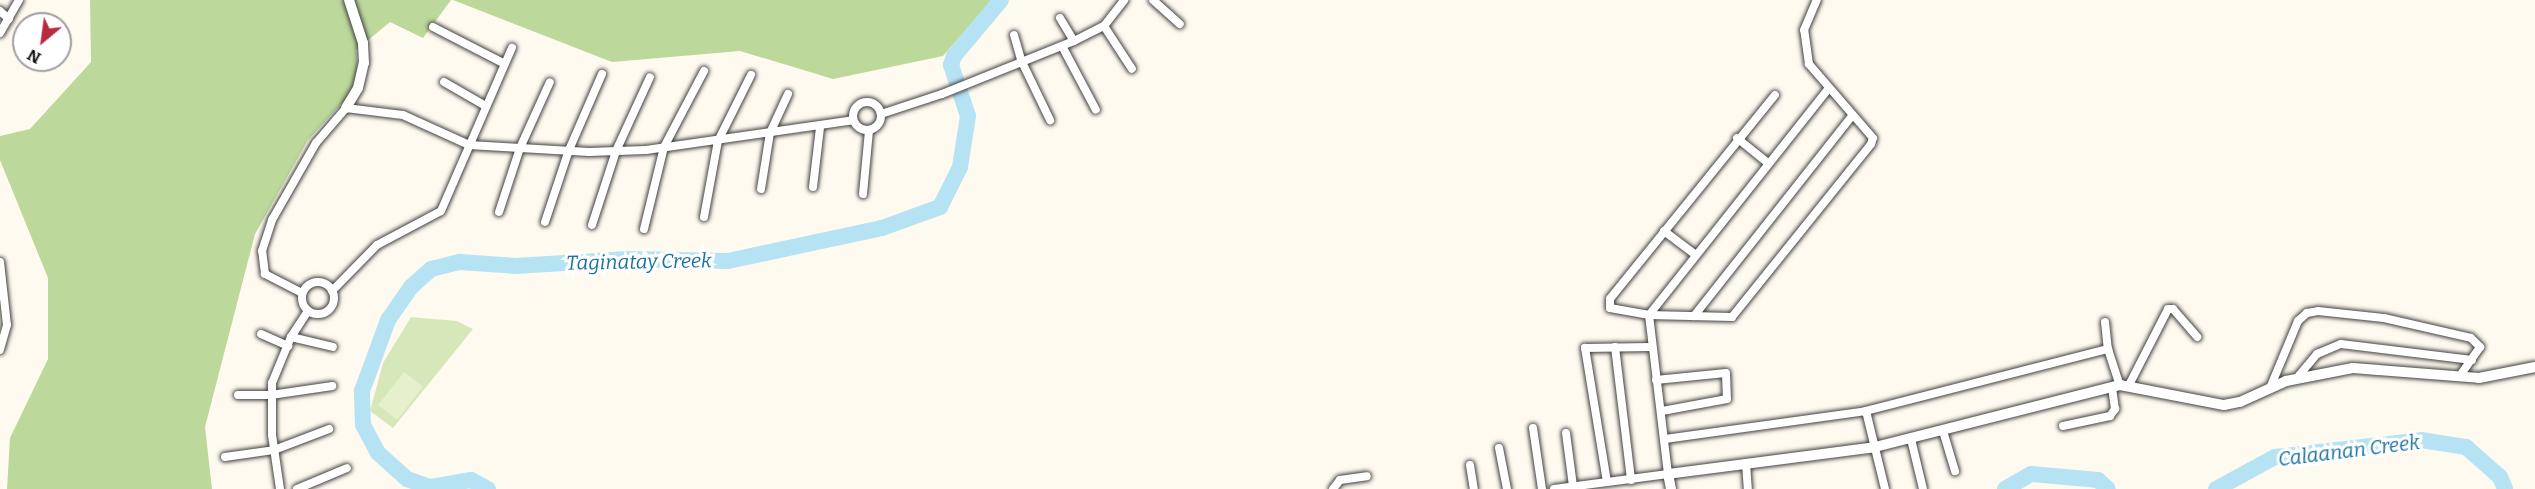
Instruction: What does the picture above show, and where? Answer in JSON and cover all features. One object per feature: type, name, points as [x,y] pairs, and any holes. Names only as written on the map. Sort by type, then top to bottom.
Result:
[{"type":"street","points":[[0,33],[19,0]]},
{"type":"street","points":[[280,489],[274,450],[271,395],[276,372],[308,311],[302,293],[265,274],[261,264],[272,220],[319,137],[346,108],[358,88],[364,63],[363,43],[349,0]]},
{"type":"street","points":[[881,114],[942,94],[1021,60],[1074,41],[1104,26],[1124,0]]},
{"type":"street","points":[[1153,0],[1180,24]]},
{"type":"street","points":[[1775,95],[1737,138],[1608,303],[1614,312],[1648,315],[1734,316],[1864,153],[1873,138],[1828,89],[1809,64],[1804,49],[1804,30],[1816,0]]},
{"type":"street","points":[[0,11],[9,19]]},
{"type":"street","points":[[1060,18],[1074,41]]},
{"type":"street","points":[[1104,26],[1132,69]]},
{"type":"street","points":[[433,27],[503,63]]},
{"type":"street","points":[[1014,35],[1021,60],[1050,120]]},
{"type":"street","points":[[1062,46],[1096,110]]},
{"type":"street","points":[[332,291],[377,245],[441,211],[484,105],[512,48]]},
{"type":"street","points":[[644,229],[664,147],[704,71]]},
{"type":"street","points":[[544,222],[568,150],[602,74]]},
{"type":"street","points":[[704,217],[718,141],[751,75]]},
{"type":"street","points":[[592,225],[616,151],[650,77]]},
{"type":"street","points":[[444,82],[484,105]]},
{"type":"street","points":[[499,212],[520,148],[550,82]]},
{"type":"street","points":[[1671,489],[1648,315],[1767,162],[1828,89]]},
{"type":"street","points":[[761,189],[770,134],[788,94]]},
{"type":"street","points":[[864,102],[876,106],[881,114],[880,123],[869,130],[857,127],[853,120],[853,111],[864,102]]},
{"type":"street","points":[[346,108],[403,116],[469,145],[568,150],[616,151],[664,147],[820,127],[853,120]]},
{"type":"street","points":[[1694,316],[1852,117]]},
{"type":"street","points":[[813,187],[820,127]]},
{"type":"street","points":[[863,194],[869,130]]},
{"type":"street","points":[[1737,138],[1767,162]]},
{"type":"street","points":[[1664,231],[1695,254]]},
{"type":"street","points":[[0,262],[2,303],[7,326],[0,350]]},
{"type":"street","points":[[302,293],[306,286],[318,282],[332,291]]},
{"type":"street","points":[[308,311],[327,311],[333,301],[332,291]]},
{"type":"street","points":[[2063,426],[2110,417],[2115,409],[2120,386],[2168,309],[2173,309],[2197,337]]},
{"type":"street","points":[[2270,388],[2298,321],[2307,313],[2318,311],[2384,318],[2471,338],[2480,346],[2460,376]]},
{"type":"street","points":[[2104,322],[2108,349],[2120,386]]},
{"type":"street","points":[[261,334],[290,342],[333,346]]},
{"type":"street","points":[[2296,379],[2317,354],[2341,344],[2472,360]]},
{"type":"street","points":[[1607,482],[1584,351],[1588,345],[1651,347]]},
{"type":"street","points":[[1615,347],[1631,480]]},
{"type":"street","points":[[1665,439],[1866,411],[2108,349]]},
{"type":"street","points":[[1554,489],[1875,447],[2120,386],[2224,405],[2240,402],[2296,379],[2352,368],[2460,376],[2513,374],[2535,367]]},
{"type":"street","points":[[1656,380],[1726,373],[1727,399],[1662,411]]},
{"type":"street","points":[[238,395],[271,395],[332,386]]},
{"type":"street","points":[[1866,411],[1885,489]]},
{"type":"street","points":[[1533,428],[1542,489]]},
{"type":"street","points":[[225,457],[274,450],[329,429]]},
{"type":"street","points":[[1943,431],[1955,471]]},
{"type":"street","points":[[1566,433],[1573,486]]},
{"type":"street","points":[[1911,439],[1923,489]]},
{"type":"street","points":[[1499,448],[1507,489]]},
{"type":"street","points":[[1746,463],[1748,489]]},
{"type":"street","points":[[1470,465],[1474,489]]},
{"type":"street","points":[[297,489],[347,468]]},
{"type":"street","points":[[1333,489],[1340,480],[1366,476]]},
{"type":"green space","points":[[90,0],[451,0],[423,38],[390,22],[356,50],[358,74],[351,93],[308,140],[255,234],[205,427],[212,489],[7,489],[10,438],[48,359],[48,278],[0,160],[0,136],[30,129],[91,62]]},
{"type":"green space","points":[[453,0],[992,0],[943,56],[833,79],[740,51],[612,62]]},
{"type":"green space","points":[[411,317],[457,321],[473,329],[393,428],[370,411],[383,363]]},
{"type":"green space","points":[[404,372],[423,387],[397,420],[378,405]]},
{"type":"waterway","name":"Taginatay Creek","points":[[488,489],[471,480],[430,487],[407,479],[378,453],[363,425],[362,391],[388,320],[411,287],[431,269],[460,262],[516,266],[628,259],[728,261],[882,228],[940,207],[960,167],[968,116],[951,65],[954,56],[1001,0]]},
{"type":"waterway","name":"Calaanan Creek","points":[[2216,489],[2275,457],[2421,440],[2466,447],[2500,477],[2505,489]]},
{"type":"waterway","name":"Calaanan Creek","points":[[2005,489],[2031,474],[2098,480],[2108,489]]}]
